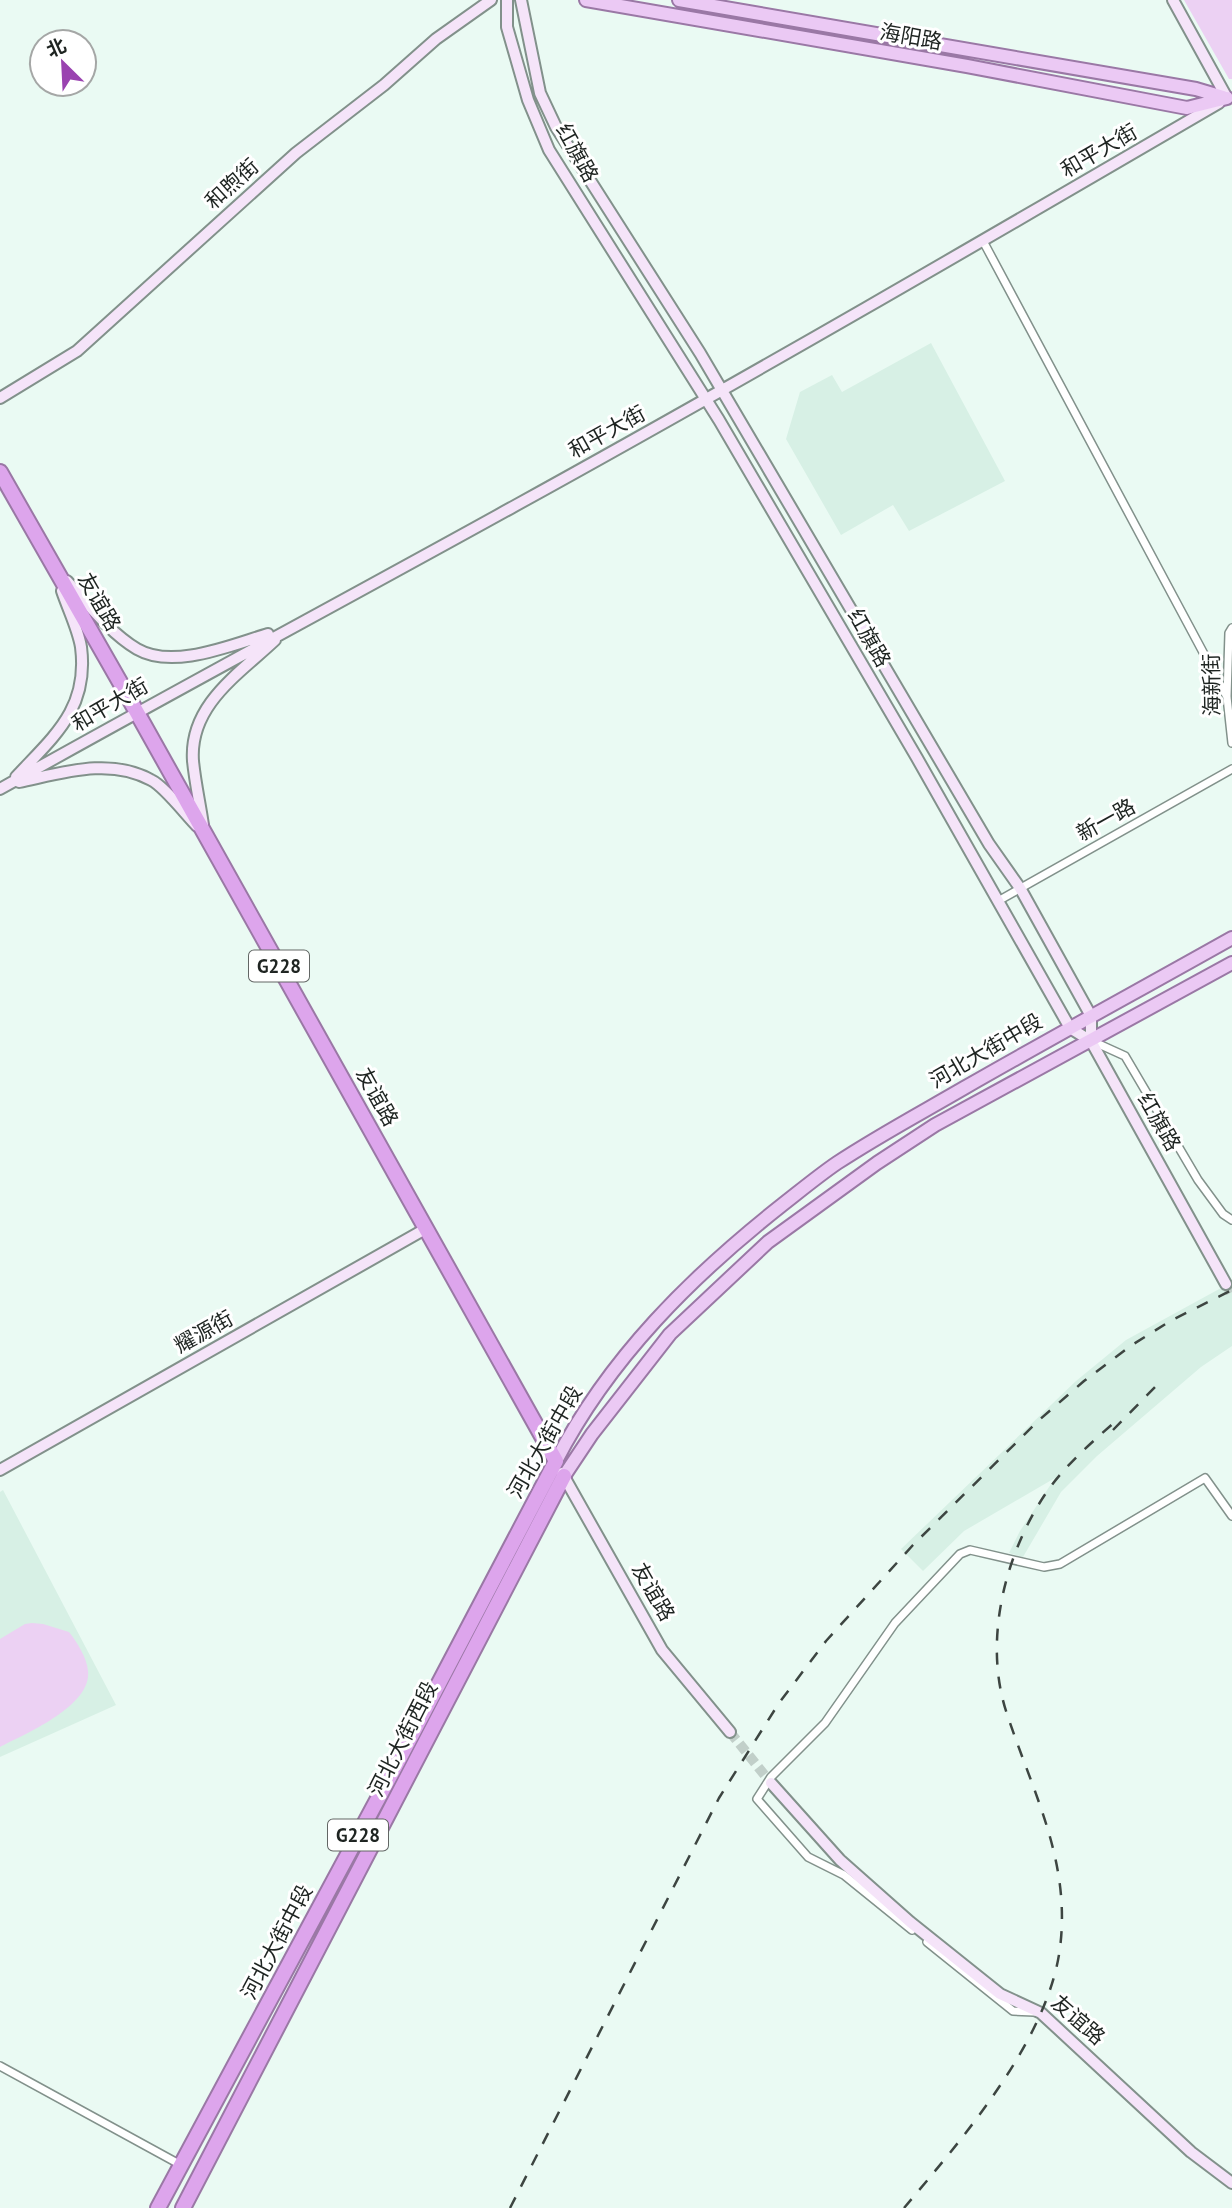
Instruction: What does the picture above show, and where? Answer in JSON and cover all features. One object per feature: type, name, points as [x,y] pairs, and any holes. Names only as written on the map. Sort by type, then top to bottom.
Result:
[{"type":"highway","name":"友谊路","points":[[0,472],[556,1461]]},
{"type":"highway","name":"河北大街中段","points":[[158,2208],[556,1461]]},
{"type":"highway","name":"河北大街西段","points":[[183,2208],[564,1476]]},
{"type":"main road","name":"和煦街","points":[[0,398],[77,351],[296,153],[384,85],[436,40],[491,0]]},
{"type":"main road","name":"红旗路","points":[[507,0],[507,27],[528,100],[549,150],[706,399],[824,597],[1070,1028],[1091,1041],[1226,1284]]},
{"type":"main road","points":[[521,0],[540,93],[556,127],[676,313],[989,844],[1020,888],[1091,1016],[1091,1041]]},
{"type":"main road","name":"海阳路","points":[[586,0],[967,66],[1187,108],[1229,98]]},
{"type":"main road","name":"海阳路","points":[[679,0],[1196,89],[1229,98]]},
{"type":"main road","points":[[1173,0],[1229,98]]},
{"type":"main road","name":"和平大街","points":[[5,787],[706,399],[1229,98]]},
{"type":"main road","points":[[55,568],[110,628],[138,650],[152,654],[167,657],[198,655],[287,629]]},
{"type":"main road","points":[[5,787],[64,726],[78,697],[81,646],[55,568]]},
{"type":"main road","points":[[205,835],[193,759],[196,727],[206,705],[287,629]]},
{"type":"main road","points":[[5,787],[91,767],[120,769],[153,780],[205,835]]},
{"type":"main road","name":"河北大街中段","points":[[556,1461],[576,1423],[624,1356],[661,1314],[707,1268],[834,1165],[886,1131],[1232,938]]},
{"type":"main road","points":[[564,1476],[592,1434],[670,1334],[768,1242],[877,1163],[935,1125],[1232,963]]},
{"type":"main road","name":"耀源街","points":[[0,1470],[427,1228]]},
{"type":"main road","name":"友谊路","points":[[556,1461],[662,1650],[730,1732]]},
{"type":"main road","name":"友谊路","points":[[771,1783],[840,1860],[910,1922],[1000,1994],[1041,2012],[1191,2152],[1232,2183]]},
{"type":"street","points":[[983,241],[1227,697]]},
{"type":"street","name":"海新街","points":[[1232,628],[1229,633],[1227,697],[1232,743]]},
{"type":"street","name":"新一路","points":[[998,901],[1232,769]]},
{"type":"street","points":[[1091,1041],[1125,1056],[1192,1170],[1223,1214],[1232,1220]]},
{"type":"street","points":[[1041,2012],[1013,2011],[844,1875],[808,1857],[757,1799],[771,1777],[825,1723],[895,1623],[960,1554],[970,1550],[1044,1567],[1059,1564],[1205,1478],[1232,1516]]},
{"type":"street","points":[[0,2066],[181,2165]]},
{"type":"shaded area","points":[[1184,0],[1232,0],[1232,79],[1229,79]]},
{"type":"shaded area","points":[[931,343],[1005,481],[909,531],[893,505],[841,535],[786,439],[800,392],[832,375],[842,392]]},
{"type":"shaded area","points":[[1232,1282],[1232,1346],[1201,1367],[1097,1456],[1061,1492],[1023,1557],[1009,1553],[1020,1531],[1055,1478],[964,1531],[923,1571],[901,1549],[1076,1381],[1126,1340]]},
{"type":"shaded area","points":[[3,1490],[116,1705],[0,1757],[0,1492]]},
{"type":"shaded area","points":[[32,1623],[69,1632],[86,1661],[86,1684],[69,1707],[0,1747],[0,1639],[25,1624]]},
{"type":"tunnel","points":[[1226,1284],[1232,1295]]},
{"type":"tunnel","points":[[730,1732],[771,1783]]},
{"type":"railway","points":[[510,2208],[719,1798],[779,1703],[826,1641],[913,1545],[1038,1421],[1084,1381],[1132,1345],[1172,1320],[1232,1290]]},
{"type":"railway","points":[[1113,1430],[1157,1385]]},
{"type":"railway","points":[[904,2208],[952,2151],[1000,2086],[1039,2018],[1052,1983],[1060,1948],[1060,1886],[1047,1828],[1000,1687],[997,1659],[1001,1601],[1018,1546],[1044,1496],[1078,1456],[1117,1420]]}]
